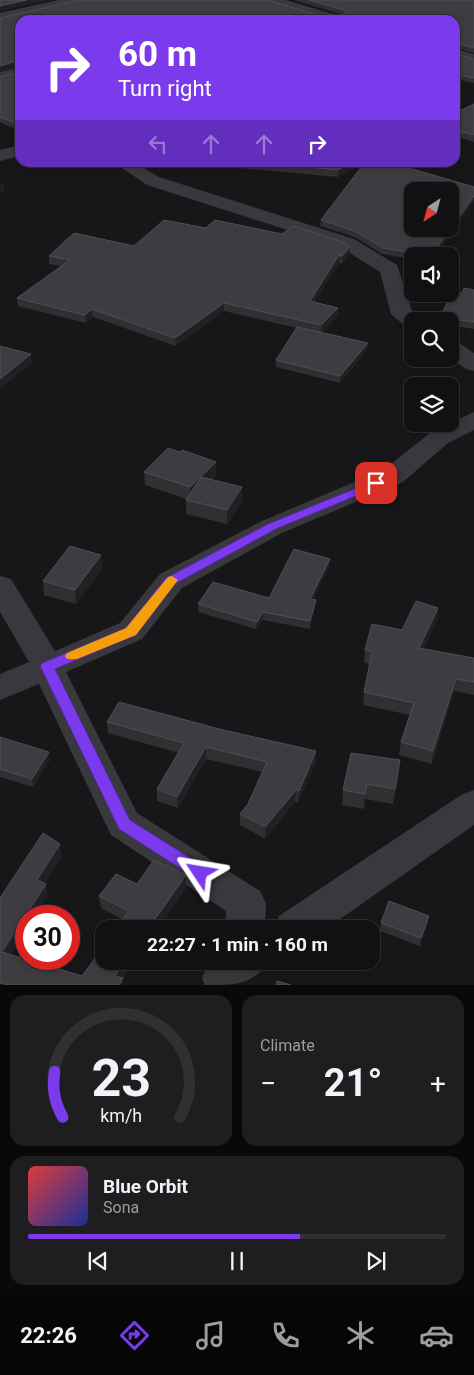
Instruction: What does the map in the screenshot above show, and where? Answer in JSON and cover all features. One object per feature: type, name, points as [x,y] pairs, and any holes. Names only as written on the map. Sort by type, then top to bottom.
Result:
[{"type":"street","points":[[4,13],[75,0]]},
{"type":"street","points":[[272,0],[322,15]]},
{"type":"street","points":[[0,76],[15,72]]},
{"type":"street","points":[[0,156],[15,152]]},
{"type":"street","points":[[129,167],[153,181],[347,243],[390,269],[402,314],[404,315]]},
{"type":"street","points":[[459,353],[474,364]]},
{"type":"street","points":[[0,688],[131,631],[171,581],[272,527],[393,476],[439,438],[474,420]]},
{"type":"street","points":[[0,586],[47,666],[124,824],[246,902],[245,920]]},
{"type":"street","points":[[306,920],[474,805]]},
{"type":"building","points":[[0,0],[27,0],[0,6]]},
{"type":"building","points":[[79,0],[267,0],[317,15],[15,15],[15,62],[0,66],[0,18]]},
{"type":"building","points":[[309,0],[474,0],[474,48],[460,44],[460,15],[347,15],[344,10]]},
{"type":"building","points":[[460,55],[474,59],[474,78],[460,75]]},
{"type":"building","points":[[15,73],[15,123],[0,117],[0,77]]},
{"type":"building","points":[[474,104],[474,135],[460,131],[460,111]]},
{"type":"building","points":[[308,167],[343,167],[338,170]]},
{"type":"building","points":[[361,167],[404,167],[457,182],[404,182],[404,238],[444,238],[437,247],[404,247],[404,252],[383,248],[355,231],[321,220]]},
{"type":"building","points":[[459,183],[474,187],[474,196],[459,217]]},
{"type":"building","points":[[164,220],[206,228],[215,220],[282,234],[293,226],[340,241],[350,247],[342,256],[339,255],[310,301],[338,308],[321,325],[224,303],[175,338],[92,309],[85,315],[17,298],[70,260],[49,256],[74,233],[134,246]]},
{"type":"building","points":[[464,288],[474,290],[474,322],[461,320],[459,322],[459,312],[442,312],[448,302],[459,302],[459,292],[462,293]]},
{"type":"building","points":[[297,327],[368,343],[340,376],[276,360]]},
{"type":"building","points":[[0,346],[31,354],[0,379]]},
{"type":"building","points":[[168,448],[180,452],[182,450],[216,462],[190,487],[144,472]]},
{"type":"building","points":[[201,477],[242,487],[227,510],[186,500]]},
{"type":"building","points":[[70,546],[101,555],[75,590],[43,581]]},
{"type":"building","points":[[294,549],[330,559],[310,599],[316,600],[310,621],[263,612],[257,622],[198,604],[213,582],[269,598]]},
{"type":"building","points":[[416,601],[438,608],[419,648],[474,658],[474,682],[456,679],[433,751],[401,742],[414,703],[364,692],[372,652],[365,650],[372,624],[402,630]]},
{"type":"building","points":[[119,702],[219,729],[316,751],[299,791],[296,790],[265,827],[240,814],[248,804],[267,762],[206,747],[177,797],[157,789],[184,743],[107,722]]},
{"type":"building","points":[[0,737],[49,752],[32,779],[0,769]]},
{"type":"building","points":[[351,753],[400,760],[395,789],[367,784],[365,794],[343,790]]},
{"type":"building","points":[[43,833],[60,844],[37,880],[46,884],[32,905],[15,905],[15,932],[2,952],[15,956],[15,970],[62,970],[82,976],[95,958],[95,970],[119,970],[115,976],[123,978],[119,985],[7,985],[0,983],[0,898]]},
{"type":"building","points":[[154,860],[186,875],[154,920],[122,920],[129,911],[99,896],[116,874],[137,884]]},
{"type":"building","points":[[389,901],[429,916],[421,938],[381,923]]},
{"type":"building","points":[[277,981],[291,985],[276,985]]},
{"type":"slow traffic","points":[[72,656],[131,631],[172,580]]},
{"type":"route","points":[[200,873],[124,824],[47,666],[131,631],[171,581],[272,527],[376,483]]}]
